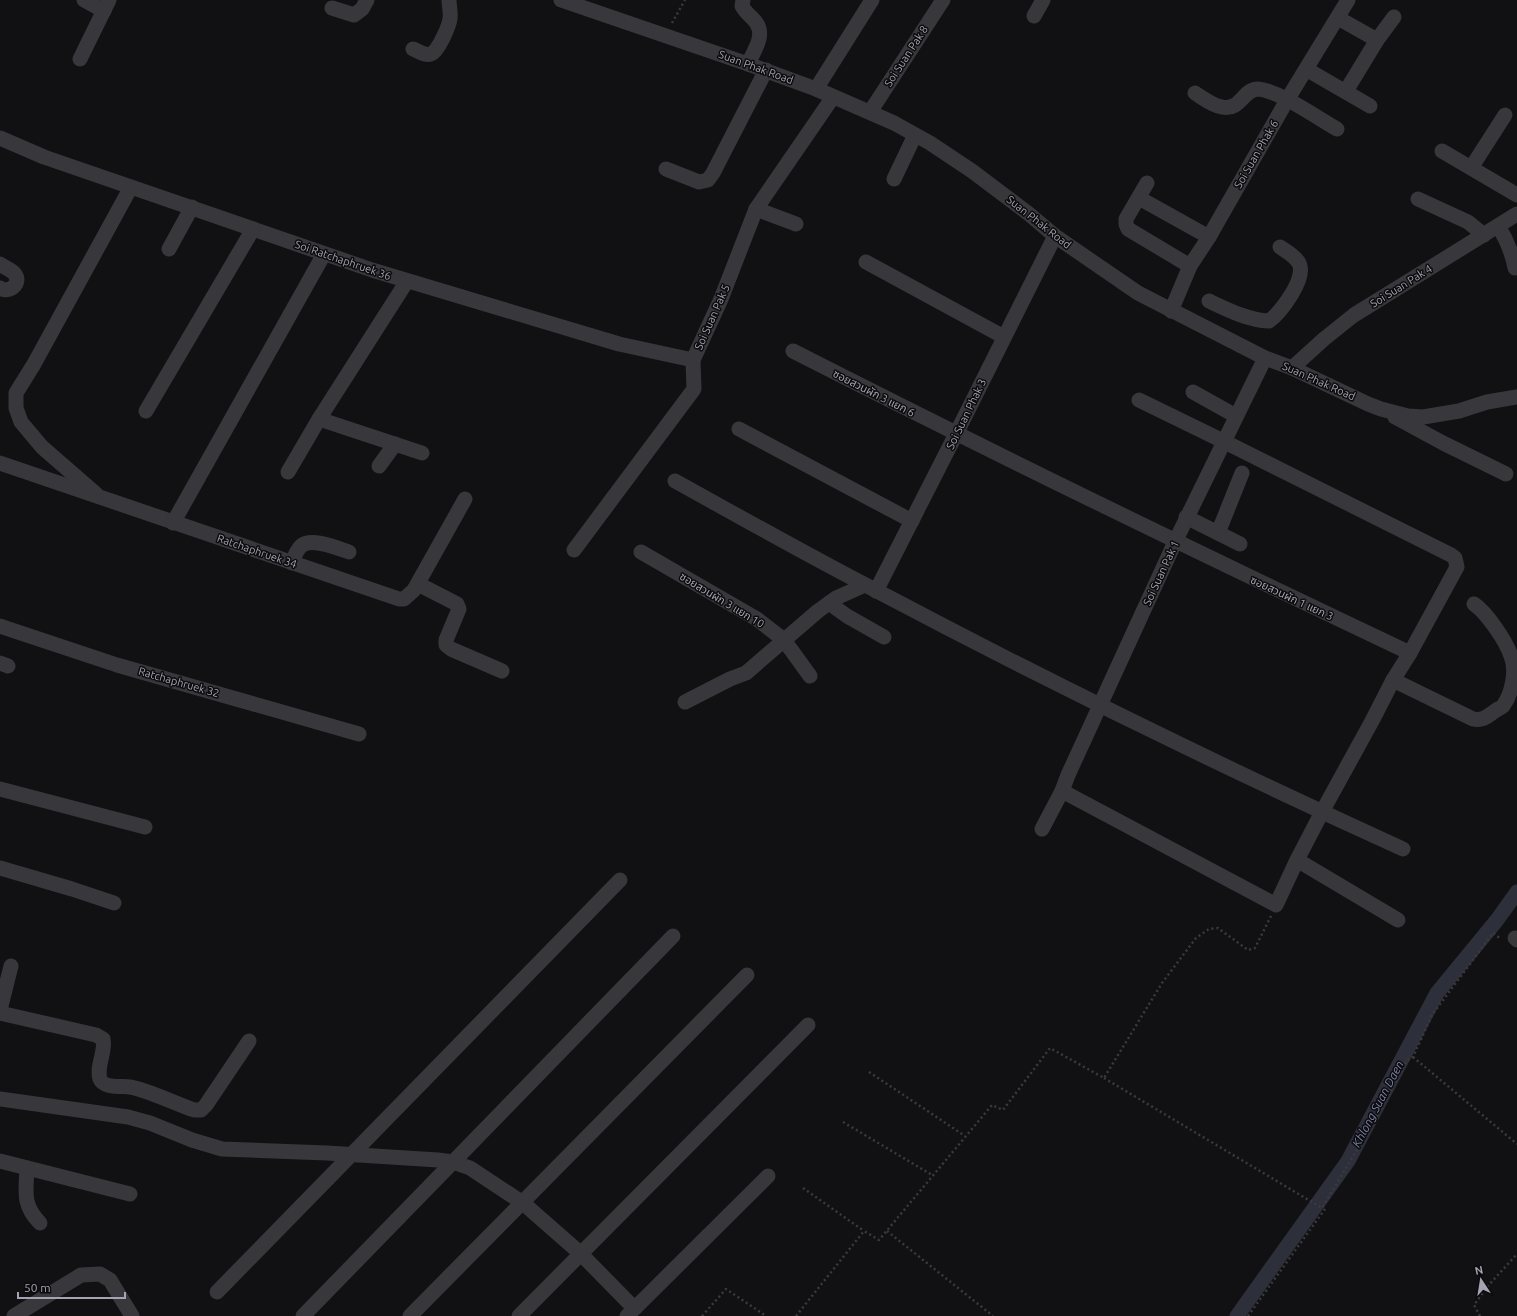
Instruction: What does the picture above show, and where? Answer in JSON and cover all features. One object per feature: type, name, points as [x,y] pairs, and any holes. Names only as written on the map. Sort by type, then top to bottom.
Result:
[{"type":"street","points":[[80,59],[107,5],[84,0]]},
{"type":"street","points":[[332,8],[354,15],[362,9],[367,0]]},
{"type":"street","points":[[413,49],[426,54],[431,54],[435,51],[447,30],[450,19],[448,0]]},
{"type":"street","name":"Suan Phak Road","points":[[561,0],[585,4],[665,35],[766,70],[816,89],[894,123],[972,170],[1055,236],[1138,293],[1264,358],[1292,368],[1381,409],[1408,416],[1428,416],[1459,411],[1487,402],[1517,396]]},
{"type":"street","points":[[744,0],[742,6],[745,12],[758,25],[760,32],[760,39],[748,64]]},
{"type":"street","points":[[816,89],[872,0]]},
{"type":"street","name":"Soi Suan Pak 8","points":[[870,112],[943,0]]},
{"type":"street","points":[[1034,16],[1043,0]]},
{"type":"street","name":"Soi Suan Phak 6","points":[[1171,311],[1190,266],[1287,100],[1348,0]]},
{"type":"street","points":[[1346,91],[1377,40],[1394,17]]},
{"type":"street","points":[[1338,18],[1377,40]]},
{"type":"street","points":[[1306,69],[1370,106]]},
{"type":"street","points":[[666,169],[699,182],[708,180],[717,166],[766,70]]},
{"type":"street","points":[[1195,93],[1220,107],[1230,108],[1239,103],[1249,92],[1257,89],[1270,92],[1287,100],[1337,130]]},
{"type":"street","name":"Soi Suan Pak 5","points":[[574,550],[694,389],[693,360],[721,299],[756,209],[833,97]]},
{"type":"street","points":[[1471,168],[1505,115]]},
{"type":"street","points":[[894,179],[915,135]]},
{"type":"street","name":"Soi Ratchaphruek 36","points":[[0,138],[44,156],[131,187],[324,254],[407,281],[619,344],[693,360]]},
{"type":"street","points":[[1442,151],[1517,195]]},
{"type":"street","points":[[1147,183],[1126,219],[1128,229],[1190,266]]},
{"type":"street","points":[[101,498],[42,447],[21,422],[16,408],[16,393],[34,364],[131,187]]},
{"type":"street","points":[[1139,198],[1208,237]]},
{"type":"street","points":[[1418,199],[1468,222],[1484,235]]},
{"type":"street","points":[[169,249],[192,207]]},
{"type":"street","points":[[756,209],[796,224]]},
{"type":"street","name":"Soi Suan Pak 4","points":[[1292,368],[1324,339],[1354,315],[1517,214]]},
{"type":"street","points":[[1498,226],[1512,253],[1514,268]]},
{"type":"street","points":[[146,410],[253,229]]},
{"type":"street","name":"Soi Suan Phak 3","points":[[870,588],[912,520],[1055,236]]},
{"type":"street","points":[[1209,301],[1232,312],[1262,321],[1269,321],[1278,315],[1291,295],[1301,275],[1299,264],[1290,254],[1280,247]]},
{"type":"street","points":[[173,523],[324,254]]},
{"type":"street","points":[[866,262],[1004,336]]},
{"type":"street","points":[[0,264],[14,273],[16,280],[15,285],[11,290],[4,290],[0,288]]},
{"type":"street","points":[[288,472],[318,419],[407,281]]},
{"type":"street","points":[[1220,335],[1232,312]]},
{"type":"street","name":"ซอยสวนผัก 3 แยก 6","points":[[793,351],[956,434],[1175,542]]},
{"type":"street","name":"Soi Suan Pak 1","points":[[1042,829],[1062,791],[1186,517],[1264,358]]},
{"type":"street","points":[[1193,392],[1236,416]]},
{"type":"street","points":[[1062,791],[1276,905],[1322,812],[1372,722],[1393,680],[1410,653],[1457,566],[1455,558],[1451,554],[1139,400]]},
{"type":"street","points":[[1381,409],[1443,443],[1506,474]]},
{"type":"street","points":[[318,419],[422,452]]},
{"type":"street","points":[[739,429],[912,520]]},
{"type":"street","points":[[379,466],[395,444]]},
{"type":"street","name":"Ratchaphruek 34","points":[[0,463],[399,600],[408,596],[418,584],[465,500]]},
{"type":"street","points":[[1218,533],[1242,473]]},
{"type":"street","points":[[675,481],[870,588],[1100,705],[1322,812],[1403,848]]},
{"type":"street","points":[[1186,517],[1240,544]]},
{"type":"street","points":[[292,563],[296,552],[301,546],[308,542],[349,552]]},
{"type":"street","name":"ซอยสวนผัก 1 แยก 3","points":[[1175,542],[1410,653]]},
{"type":"street","name":"ซอยสวนผัก 3 แยก 10","points":[[641,552],[757,618],[784,640],[810,676]]},
{"type":"street","points":[[418,584],[457,604],[459,609],[446,640],[446,645],[451,649],[502,671]]},
{"type":"street","points":[[685,702],[730,679],[746,673],[818,611],[836,598],[870,588]]},
{"type":"street","points":[[829,603],[847,616],[884,638]]},
{"type":"street","points":[[1393,680],[1473,719],[1478,720],[1484,718],[1503,706],[1514,676],[1512,656],[1495,627],[1482,610],[1474,604]]},
{"type":"street","name":"Ratchaphruek 32","points":[[0,626],[117,665],[359,734]]},
{"type":"street","points":[[0,790],[145,827]]},
{"type":"street","points":[[1297,860],[1398,920]]},
{"type":"street","points":[[0,868],[114,903]]},
{"type":"street","points":[[216,1292],[353,1155],[620,880]]},
{"type":"street","points":[[303,1316],[673,936]]},
{"type":"street","points":[[11,966],[0,1011],[96,1035],[103,1039],[104,1045],[99,1072],[100,1080],[104,1084],[132,1087],[194,1110],[201,1110],[206,1105],[249,1041]]},
{"type":"street","points":[[410,1316],[747,975]]},
{"type":"street","points":[[518,1316],[808,1025]]},
{"type":"street","points":[[0,1099],[128,1117],[150,1123],[192,1140],[222,1149],[353,1155],[453,1162],[470,1168],[523,1203],[580,1253],[631,1312],[768,1176]]},
{"type":"street","points":[[0,1161],[130,1194]]},
{"type":"street","points":[[27,1168],[27,1206],[31,1214],[40,1223]]},
{"type":"street","points":[[14,1316],[81,1274],[100,1274],[110,1280],[132,1316]]},
{"type":"path","points":[[665,35],[685,0]]},
{"type":"path","points":[[1104,1078],[1162,983],[1196,938],[1209,929],[1218,928],[1248,950],[1255,948],[1276,905]]},
{"type":"path","points":[[802,1188],[879,1240],[992,1105],[1003,1110],[1050,1048],[1104,1078],[1322,1208],[1376,1118],[1407,1060],[1414,1057],[1432,1014],[1493,933],[1512,940]]},
{"type":"path","points":[[1414,1057],[1517,1144]]},
{"type":"path","points":[[869,1072],[966,1136]]},
{"type":"path","points":[[843,1122],[932,1175]]},
{"type":"path","points":[[1248,1316],[1325,1210]]},
{"type":"path","points":[[796,1316],[864,1231]]},
{"type":"path","points":[[887,1231],[993,1316]]},
{"type":"path","points":[[1480,1316],[1474,1305],[1487,1287],[1517,1254]]},
{"type":"path","points":[[702,1316],[726,1289],[766,1316]]},
{"type":"waterway","name":"Khlong Suan Daen","points":[[1237,1316],[1348,1161],[1437,993],[1497,920],[1517,892]]}]
